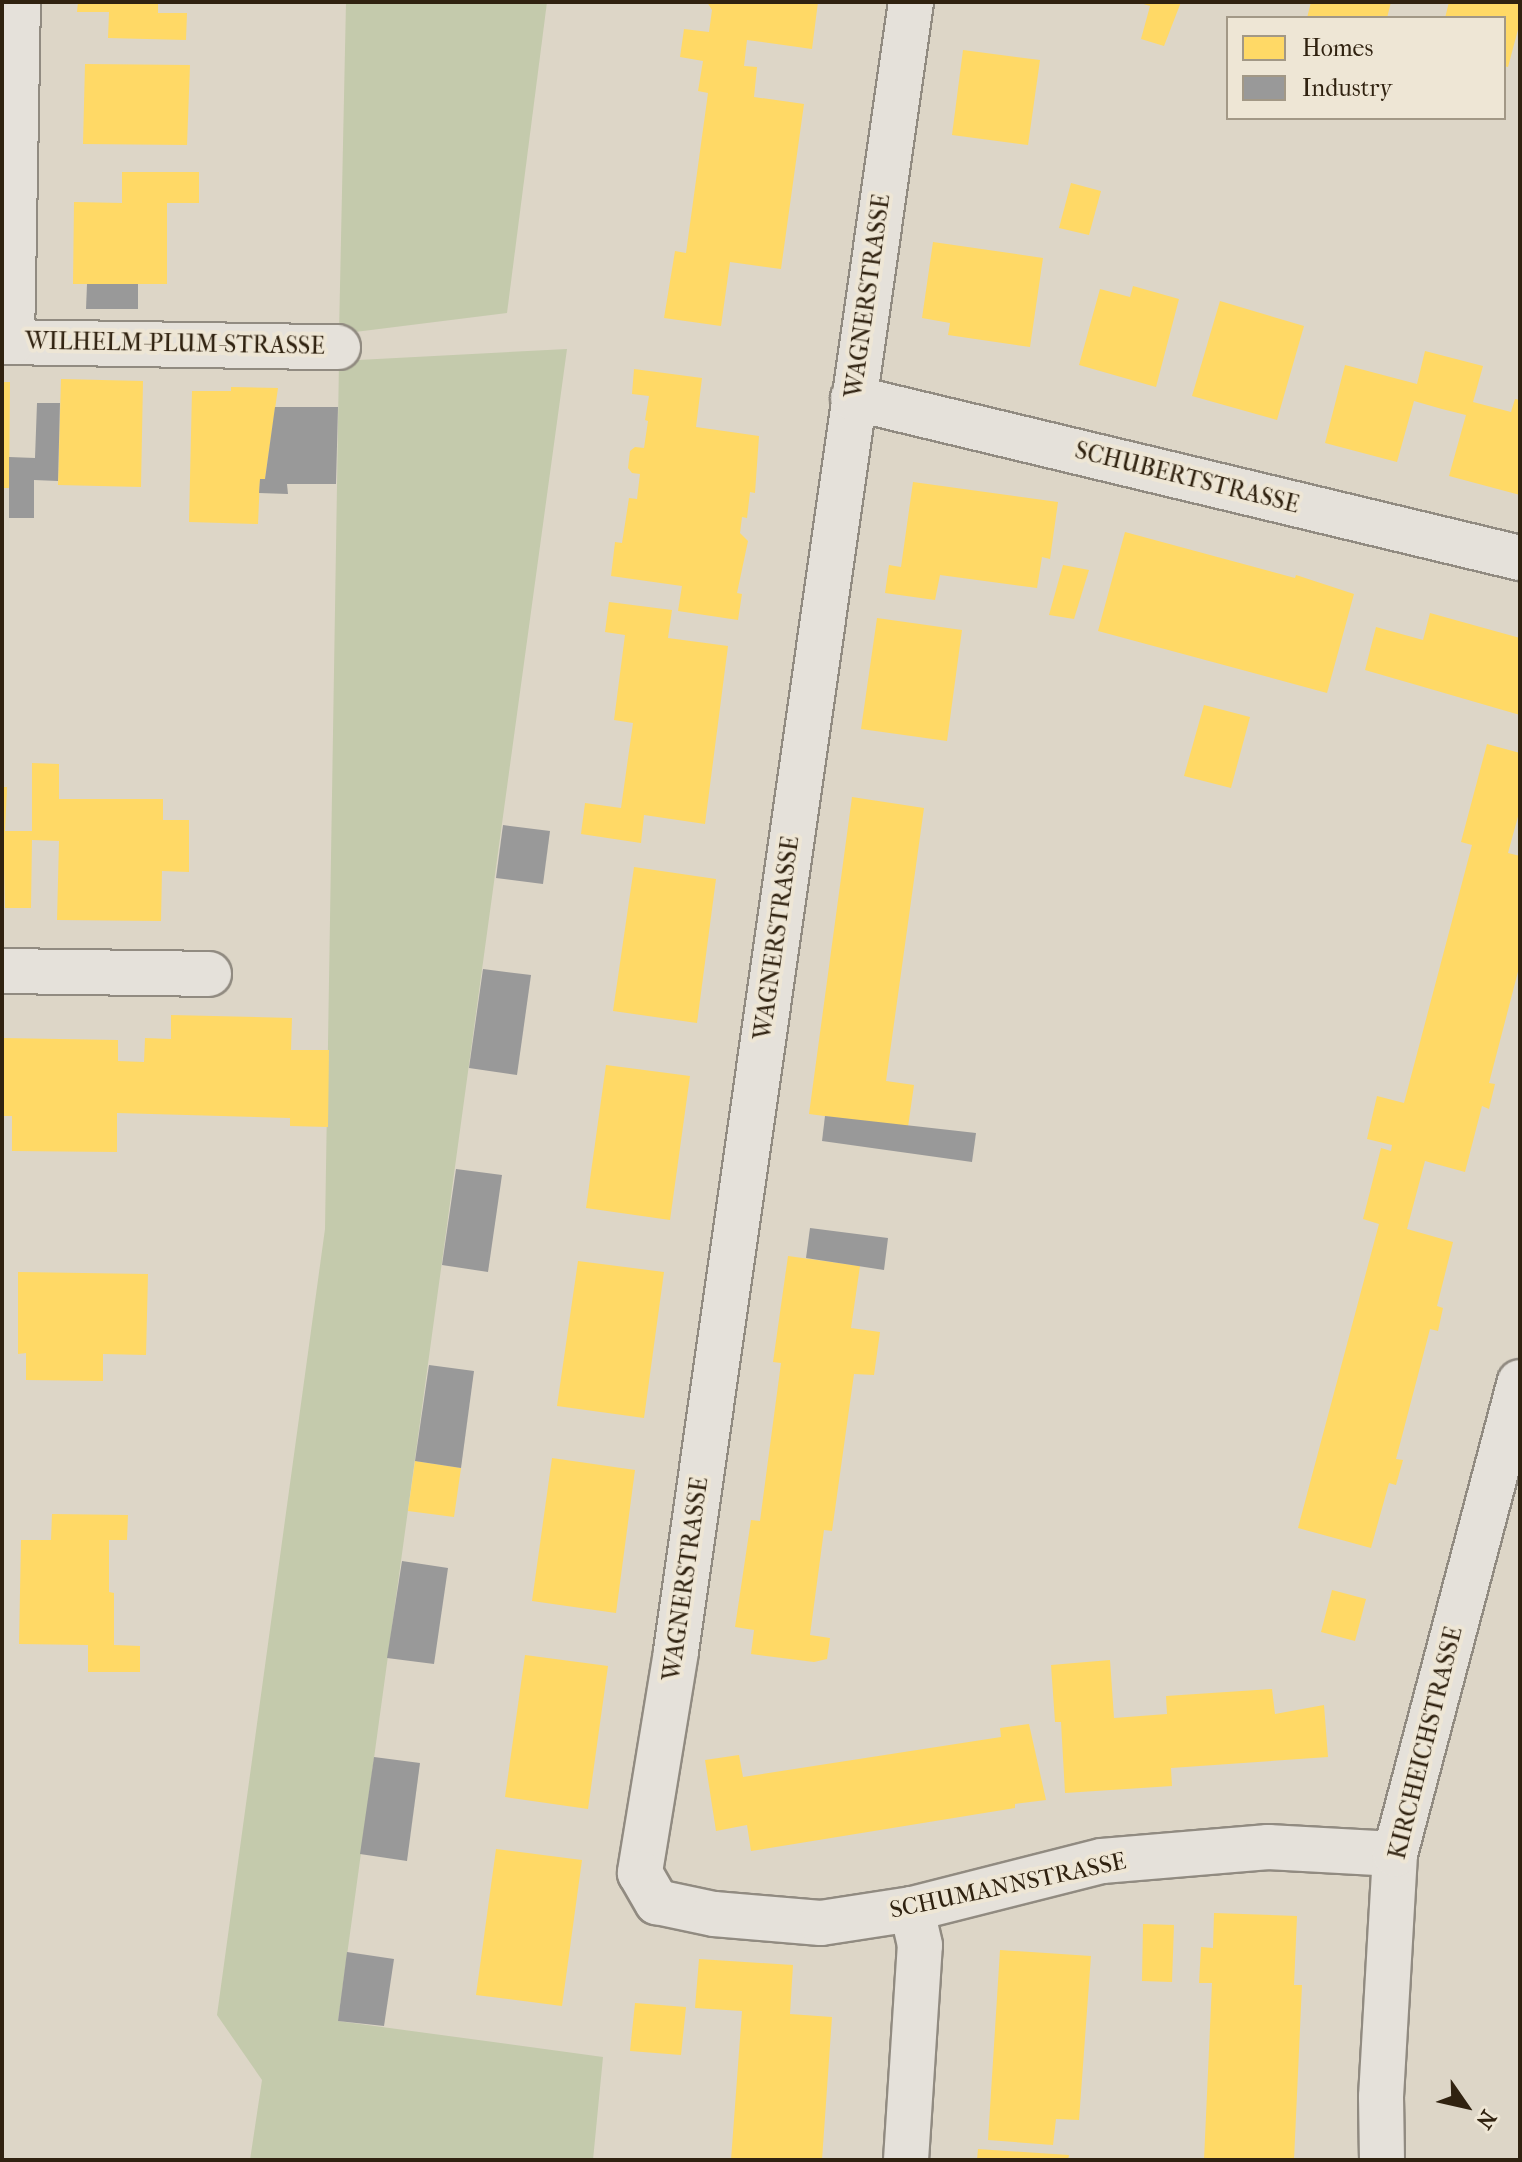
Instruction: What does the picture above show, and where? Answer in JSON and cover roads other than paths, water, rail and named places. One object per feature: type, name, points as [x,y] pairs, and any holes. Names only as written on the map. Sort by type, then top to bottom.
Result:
[{"type":"street","name":"WILHELM-PLUM-STRASSE","points":[[18,2],[7,342],[338,347]]},
{"type":"street","name":"WAGNERSTRASSE","points":[[640,1873],[676,1652],[911,2]]},
{"type":"street","name":"SCHUBERTSTRASSE","points":[[853,398],[1520,558]]},
{"type":"street","points":[[2,971],[209,974]]},
{"type":"street","name":"KIRCHEICHSTRASSE","points":[[1382,2160],[1381,2097],[1395,1854],[1520,1382]]},
{"type":"street","name":"SCHUMANNSTRASSE","points":[[640,1873],[657,1902],[714,1914],[821,1923],[912,1909],[1102,1861],[1268,1847],[1395,1854]]},
{"type":"street","points":[[906,2160],[920,1945],[912,1909]]}]
